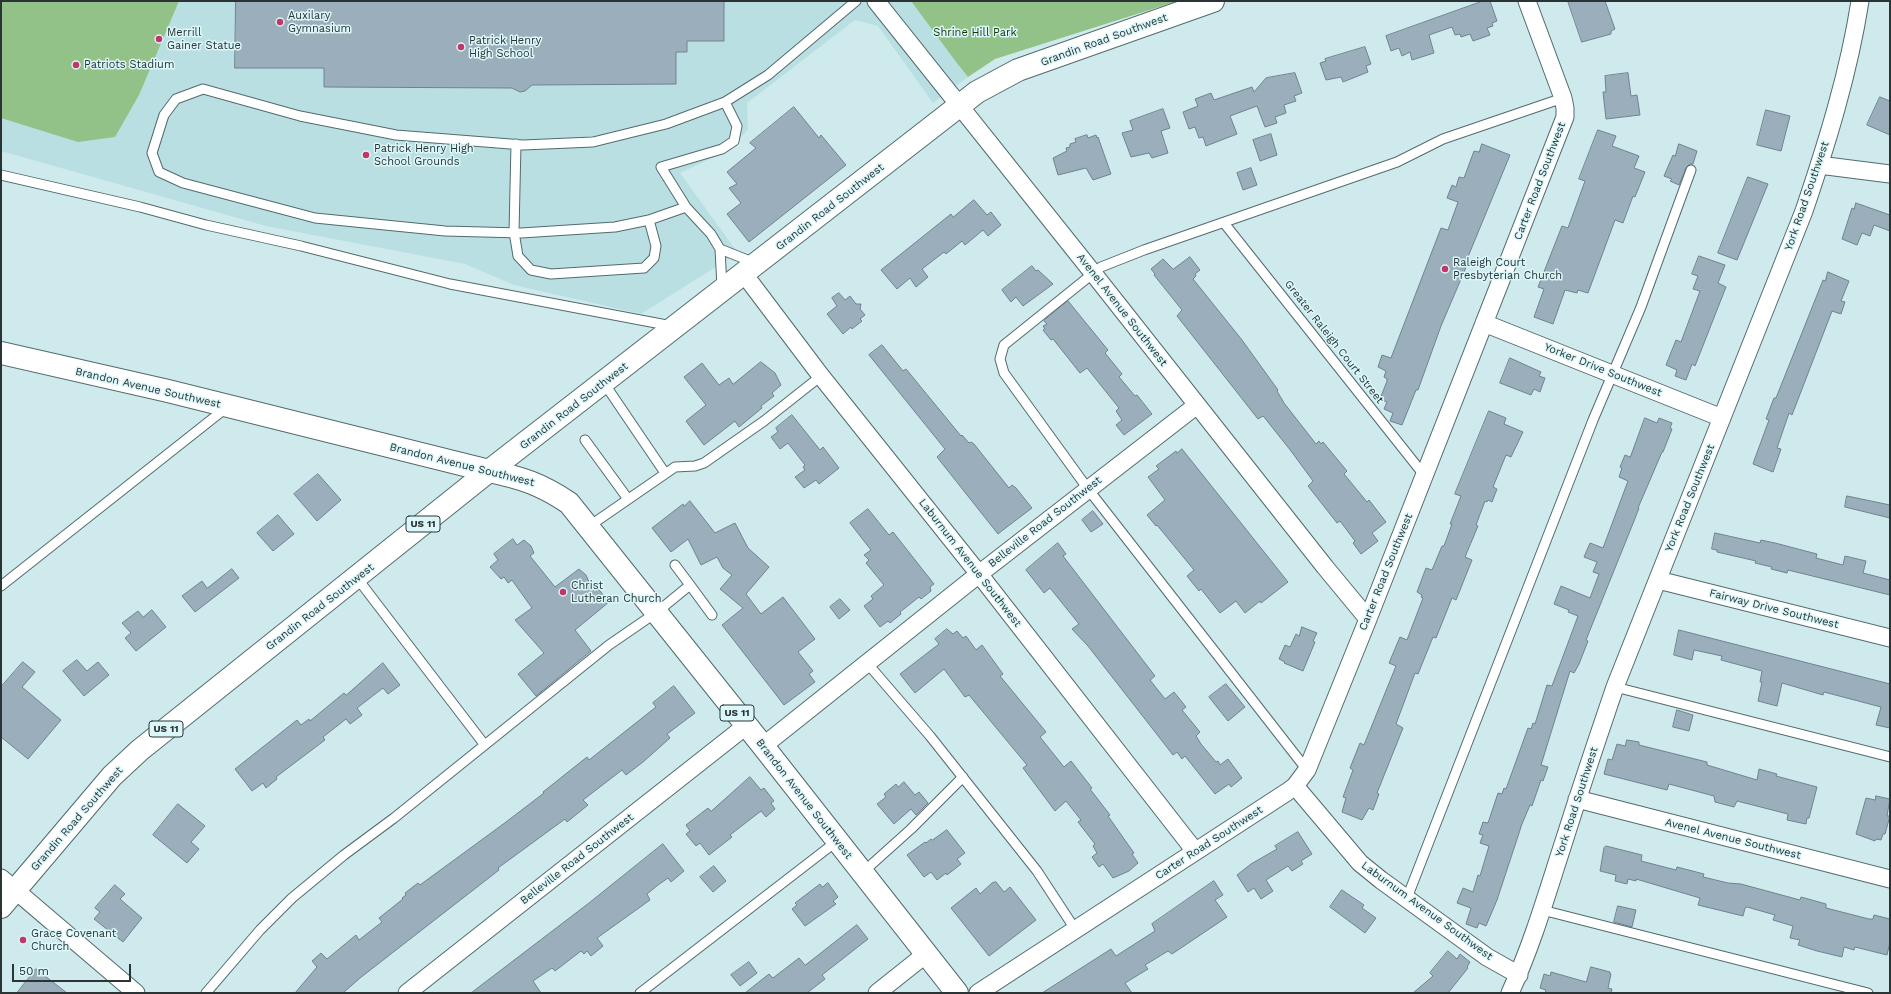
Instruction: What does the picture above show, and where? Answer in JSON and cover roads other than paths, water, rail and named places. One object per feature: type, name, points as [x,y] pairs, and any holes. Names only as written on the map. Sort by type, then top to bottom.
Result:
[{"type":"main road","name":"Grandin Road Southwest","points":[[6,892],[112,776],[140,750],[489,471],[977,92],[1018,70],[1213,1]]},
{"type":"main road","name":"Brandon Avenue Southwest","points":[[1,353],[536,483],[569,503],[747,725],[957,993]]},
{"type":"street","name":"Avenel Avenue Southwest","points":[[876,1],[1325,567],[1368,619]]},
{"type":"street","name":"Carter Road Southwest","points":[[978,993],[1295,786],[1306,770],[1368,619],[1565,117],[1566,108],[1564,98],[1527,1]]},
{"type":"street","name":"York Road Southwest","points":[[1510,993],[1542,910],[1577,799],[1615,687],[1804,211],[1819,165],[1855,35],[1860,1]]},
{"type":"street","points":[[1819,165],[1890,174]]},
{"type":"street","name":"Laburnum Avenue Southwest","points":[[751,269],[821,376],[979,574],[1195,851]]},
{"type":"street","name":"Yorker Drive Southwest","points":[[1484,323],[1722,418]]},
{"type":"street","name":"Belleville Road Southwest","points":[[763,746],[979,574],[1197,405]]},
{"type":"street","name":"Fairway Drive Southwest","points":[[1658,580],[1890,638]]},
{"type":"street","name":"Belleville Road Southwest","points":[[407,993],[747,725]]},
{"type":"street","name":"Laburnum Avenue Southwest","points":[[1295,786],[1360,863],[1487,957],[1518,975]]},
{"type":"street","name":"Avenel Avenue Southwest","points":[[1577,799],[1890,879]]},
{"type":"street","points":[[6,892],[136,993]]},
{"type":"street","points":[[877,993],[926,954]]},
{"type":"lane","points":[[686,207],[649,220],[615,227],[514,232],[445,231],[315,218],[183,183],[159,172],[152,153],[164,115],[176,99],[203,89],[300,116],[396,135],[516,144],[592,142],[666,124],[725,102],[768,75],[856,1]]},
{"type":"lane","points":[[1306,770],[1088,489],[1004,373],[1000,359],[1004,345],[1101,267],[1144,250],[1397,162],[1443,139],[1564,98]]},
{"type":"lane","points":[[722,291],[723,267],[720,249],[711,234],[686,207],[661,167],[722,149],[734,141],[738,126],[725,102]]},
{"type":"lane","points":[[516,144],[514,232],[518,256],[532,270],[551,274],[644,268],[654,258],[656,246],[649,220]]},
{"type":"lane","points":[[1407,898],[1613,374],[1641,307],[1691,170]]},
{"type":"lane","points":[[1,175],[140,207],[206,225],[301,246],[450,284],[675,327]]},
{"type":"lane","name":"Greater Raleigh Court Street","points":[[1224,223],[1424,476]]},
{"type":"lane","points":[[720,249],[751,269]]},
{"type":"lane","points":[[588,527],[675,467],[695,466],[704,463],[764,421],[821,376]]},
{"type":"lane","points":[[604,383],[665,473]]},
{"type":"lane","points":[[1,586],[228,407]]},
{"type":"lane","points":[[585,440],[628,499]]},
{"type":"lane","points":[[675,565],[712,615]]},
{"type":"lane","points":[[357,578],[484,744]]},
{"type":"lane","points":[[206,993],[260,930],[292,898],[344,854],[394,818],[484,744],[609,645],[657,612],[690,585]]},
{"type":"lane","points":[[867,663],[916,719],[1037,871],[1075,929]]},
{"type":"lane","points":[[1615,687],[1890,757]]},
{"type":"lane","points":[[862,873],[911,829],[963,777]]},
{"type":"lane","points":[[640,993],[837,840]]},
{"type":"lane","points":[[1542,910],[1868,993]]},
{"type":"place","name":"Auxilary Gymnasium","points":[[280,22]]},
{"type":"place","name":"Merrill Gainer Statue","points":[[159,39]]},
{"type":"place","name":"Patrick Henry High School","points":[[461,47]]},
{"type":"place","name":"Patriots Stadium","points":[[76,65]]},
{"type":"place","name":"Patrick Henry High School Grounds","points":[[366,155]]},
{"type":"place","name":"Raleigh Court Presbyterian Church","points":[[1445,269]]},
{"type":"place","name":"Christ Lutheran Church","points":[[563,592]]},
{"type":"place","name":"Grace Covenant Church","points":[[23,940]]},
{"type":"park label","name":"Shrine Hill Park","points":[[975,33]]}]
